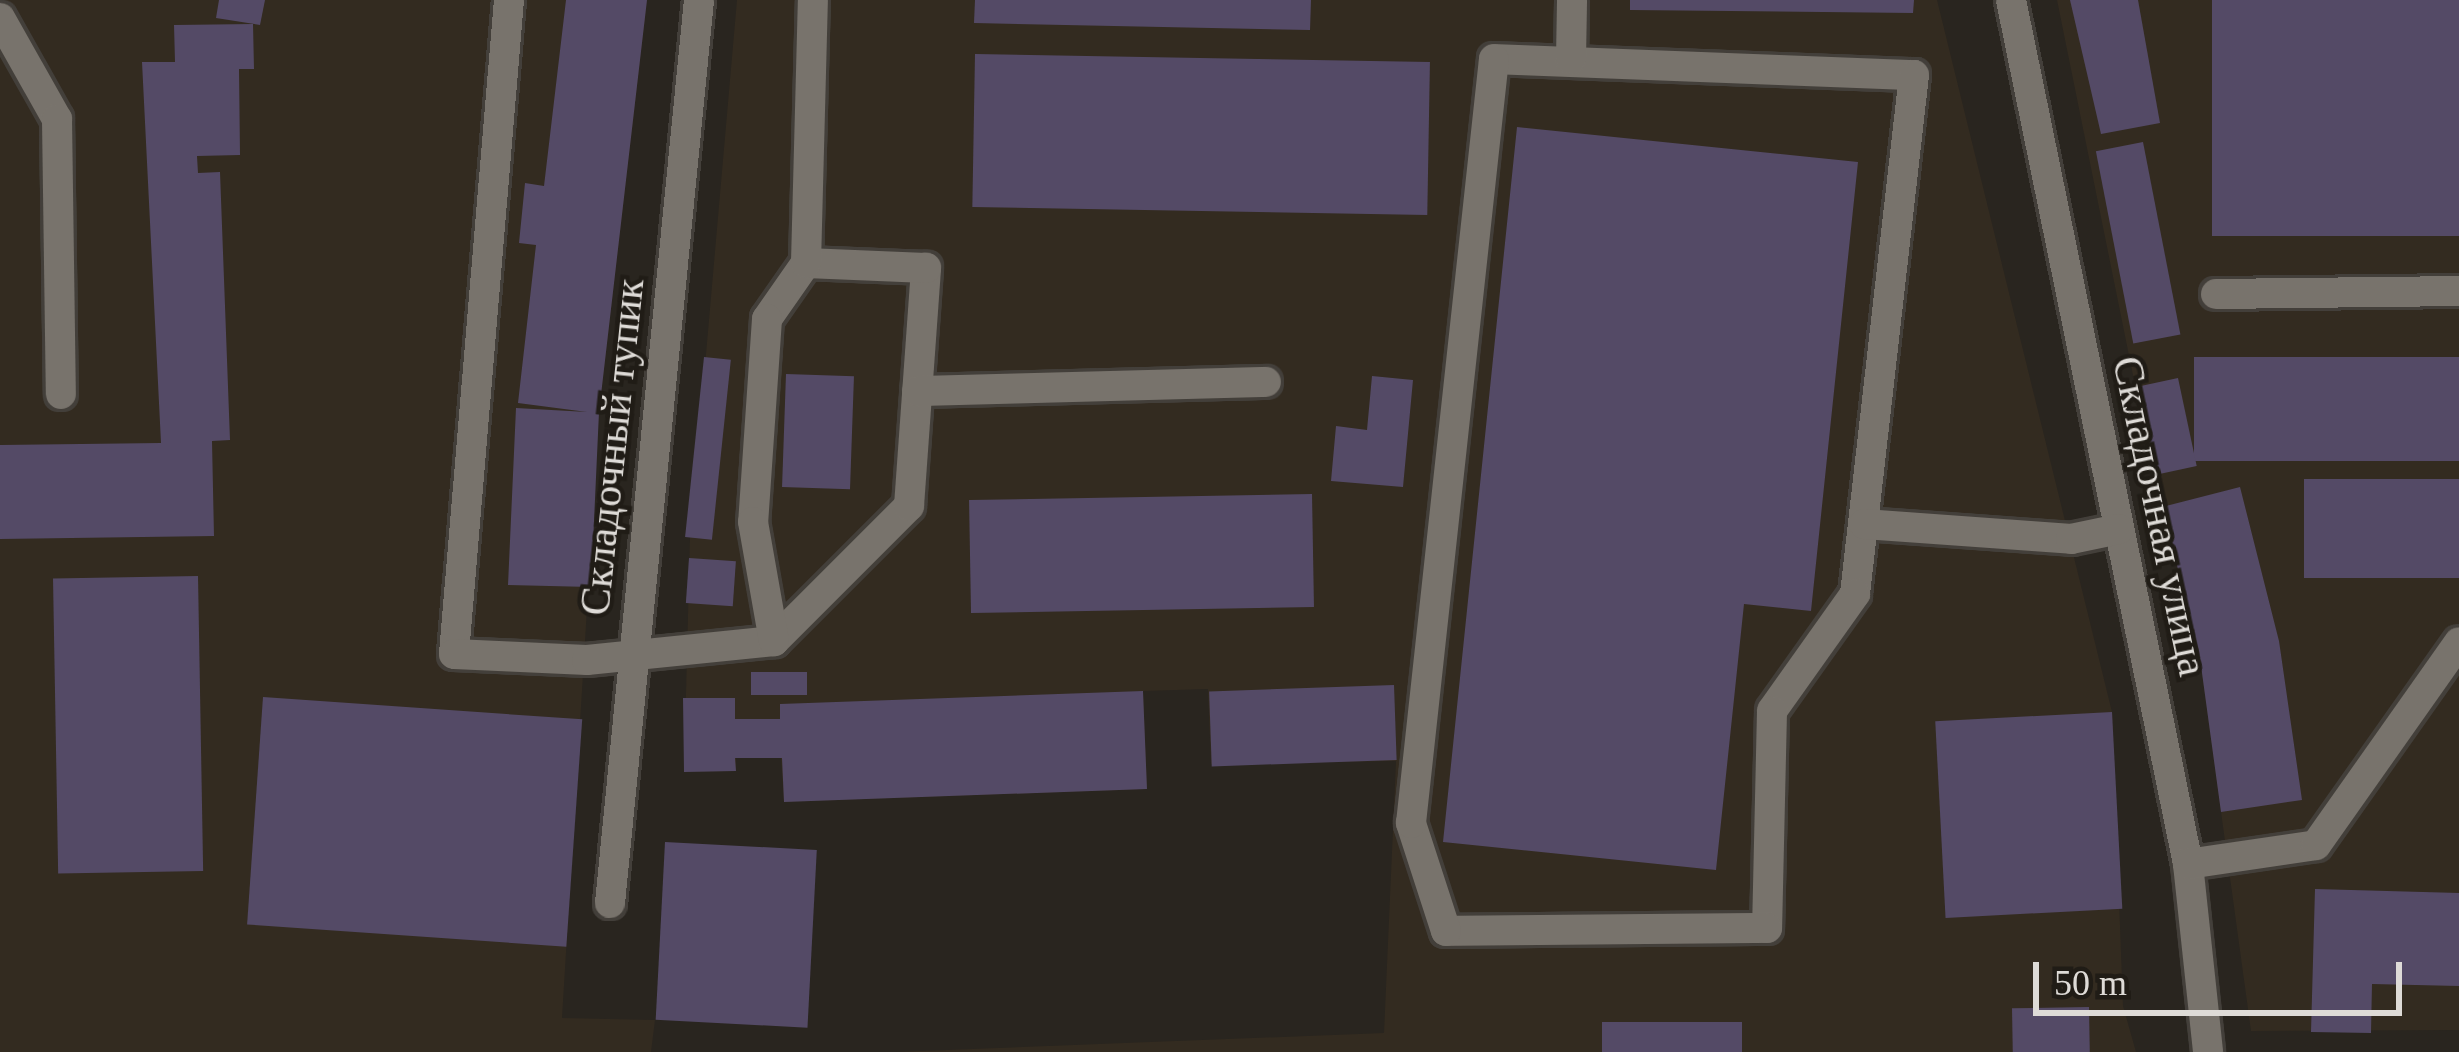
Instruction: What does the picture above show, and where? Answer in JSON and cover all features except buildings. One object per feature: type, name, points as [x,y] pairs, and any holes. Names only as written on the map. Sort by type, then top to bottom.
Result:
[{"type":"street","points":[[508,0],[454,654],[632,656],[774,641],[909,506],[926,268],[806,262]]},
{"type":"street","name":"Складочный тупик","points":[[610,903],[700,0]]},
{"type":"street","points":[[774,641],[753,522],[766,319],[806,262],[813,0]]},
{"type":"street","points":[[1571,59],[1572,0]]},
{"type":"street","name":"Складочная улица","points":[[2011,0],[2188,864],[2206,1052]]},
{"type":"street","points":[[0,18],[57,119],[62,394]]},
{"type":"street","points":[[1494,59],[1914,75],[1864,524],[1856,594],[1772,711],[1767,928],[1446,932],[1412,823],[1494,59]]},
{"type":"street","points":[[2216,294],[2459,291]]},
{"type":"street","points":[[917,391],[1266,382]]},
{"type":"street","points":[[1864,524],[2071,538],[2120,530]]},
{"type":"street","points":[[2188,864],[2316,845],[2459,642]]},
{"type":"shaded area","points":[[0,0],[647,0],[599,412],[562,1018],[655,1020],[651,1052],[0,1052]]},
{"type":"shaded area","points":[[737,0],[1937,0],[2112,712],[2123,1006],[2136,1052],[895,1052],[1384,1033],[1396,761],[1211,764],[1208,689],[1143,691],[1147,789],[784,802],[781,758],[736,758],[736,771],[684,772],[690,537]]},
{"type":"shaded area","points":[[2057,0],[2459,0],[2459,1030],[2251,1031],[2199,651],[2153,474]]}]
